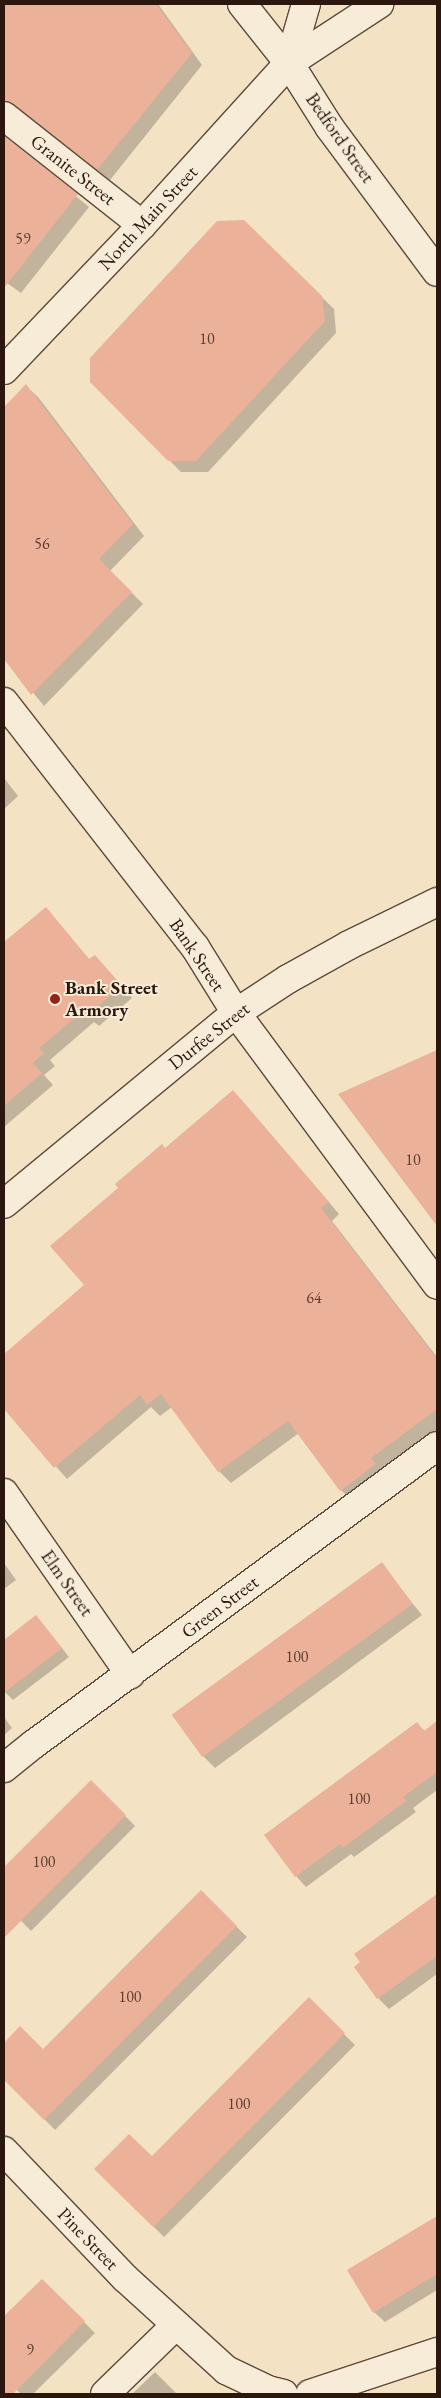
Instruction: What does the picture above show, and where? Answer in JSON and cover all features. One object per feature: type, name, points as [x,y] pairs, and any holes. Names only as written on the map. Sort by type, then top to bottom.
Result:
[{"type":"street","name":"Bedford Street","points":[[242,4],[289,63],[330,128],[437,272]]},
{"type":"street","points":[[289,63],[306,4]]},
{"type":"street","points":[[289,63],[379,4]]},
{"type":"street","name":"North Main Street","points":[[4,370],[142,225],[289,63]]},
{"type":"street","name":"Granite Street","points":[[4,116],[142,225]]},
{"type":"street","name":"Bank Street","points":[[4,702],[195,947],[236,1013],[437,1285]]},
{"type":"street","name":"Durfee Street","points":[[4,1204],[236,1013],[288,979],[349,945],[437,902]]},
{"type":"street","name":"Green Street","points":[[4,1768],[437,1446]]},
{"type":"street","name":"Elm Street","points":[[4,1493],[130,1674]]},
{"type":"street","name":"Pine Street","points":[[4,2151],[125,2278],[226,2370],[268,2390],[284,2394]]},
{"type":"street","points":[[104,2394],[176,2324]]},
{"type":"street","points":[[310,2394],[437,2352]]},
{"type":"building","points":[[4,4],[156,4],[192,53],[97,170],[14,104],[4,101]]},
{"type":"building","points":[[4,136],[78,194],[4,288]]},
{"type":"building","points":[[244,220],[322,296],[325,321],[196,461],[168,461],[90,382],[90,358],[217,221]]},
{"type":"building","points":[[26,384],[133,524],[99,559],[132,592],[31,695],[4,659],[4,407]]},
{"type":"building","name":"Bank Street Armory","points":[[46,907],[89,959],[95,955],[122,986],[86,1016],[82,1012],[39,1048],[44,1053],[33,1063],[42,1073],[4,1106],[4,942]]},
{"type":"building","points":[[437,1050],[437,1226],[338,1094]]},
{"type":"building","points":[[233,1090],[329,1202],[321,1208],[437,1359],[437,1409],[371,1458],[376,1464],[340,1491],[288,1421],[218,1472],[161,1394],[147,1405],[140,1395],[54,1468],[4,1409],[4,1354],[84,1285],[50,1246],[118,1188],[115,1184],[162,1144],[165,1148]]},
{"type":"building","points":[[382,1562],[413,1604],[202,1757],[172,1715]]},
{"type":"building","points":[[36,1615],[62,1648],[4,1693],[4,1640]]},
{"type":"building","points":[[437,1721],[437,1772],[403,1797],[406,1801],[343,1848],[340,1844],[295,1877],[264,1835],[417,1722],[424,1731]]},
{"type":"building","points":[[91,1780],[126,1815],[4,1938],[4,1867]]},
{"type":"building","points":[[201,1890],[237,1926],[44,2120],[4,2080],[4,2043],[20,2026],[43,2049]]},
{"type":"building","points":[[437,1894],[437,1956],[377,1999],[354,1967],[360,1962],[354,1954]]},
{"type":"building","points":[[309,1997],[345,2033],[153,2227],[94,2169],[129,2134],[152,2156]]},
{"type":"building","points":[[437,2216],[437,2274],[373,2313],[347,2270]]},
{"type":"building","points":[[42,2279],[85,2321],[13,2394],[4,2394],[4,2316]]},
{"type":"place","name":"Bank Street Armory","points":[[55,999]]}]
